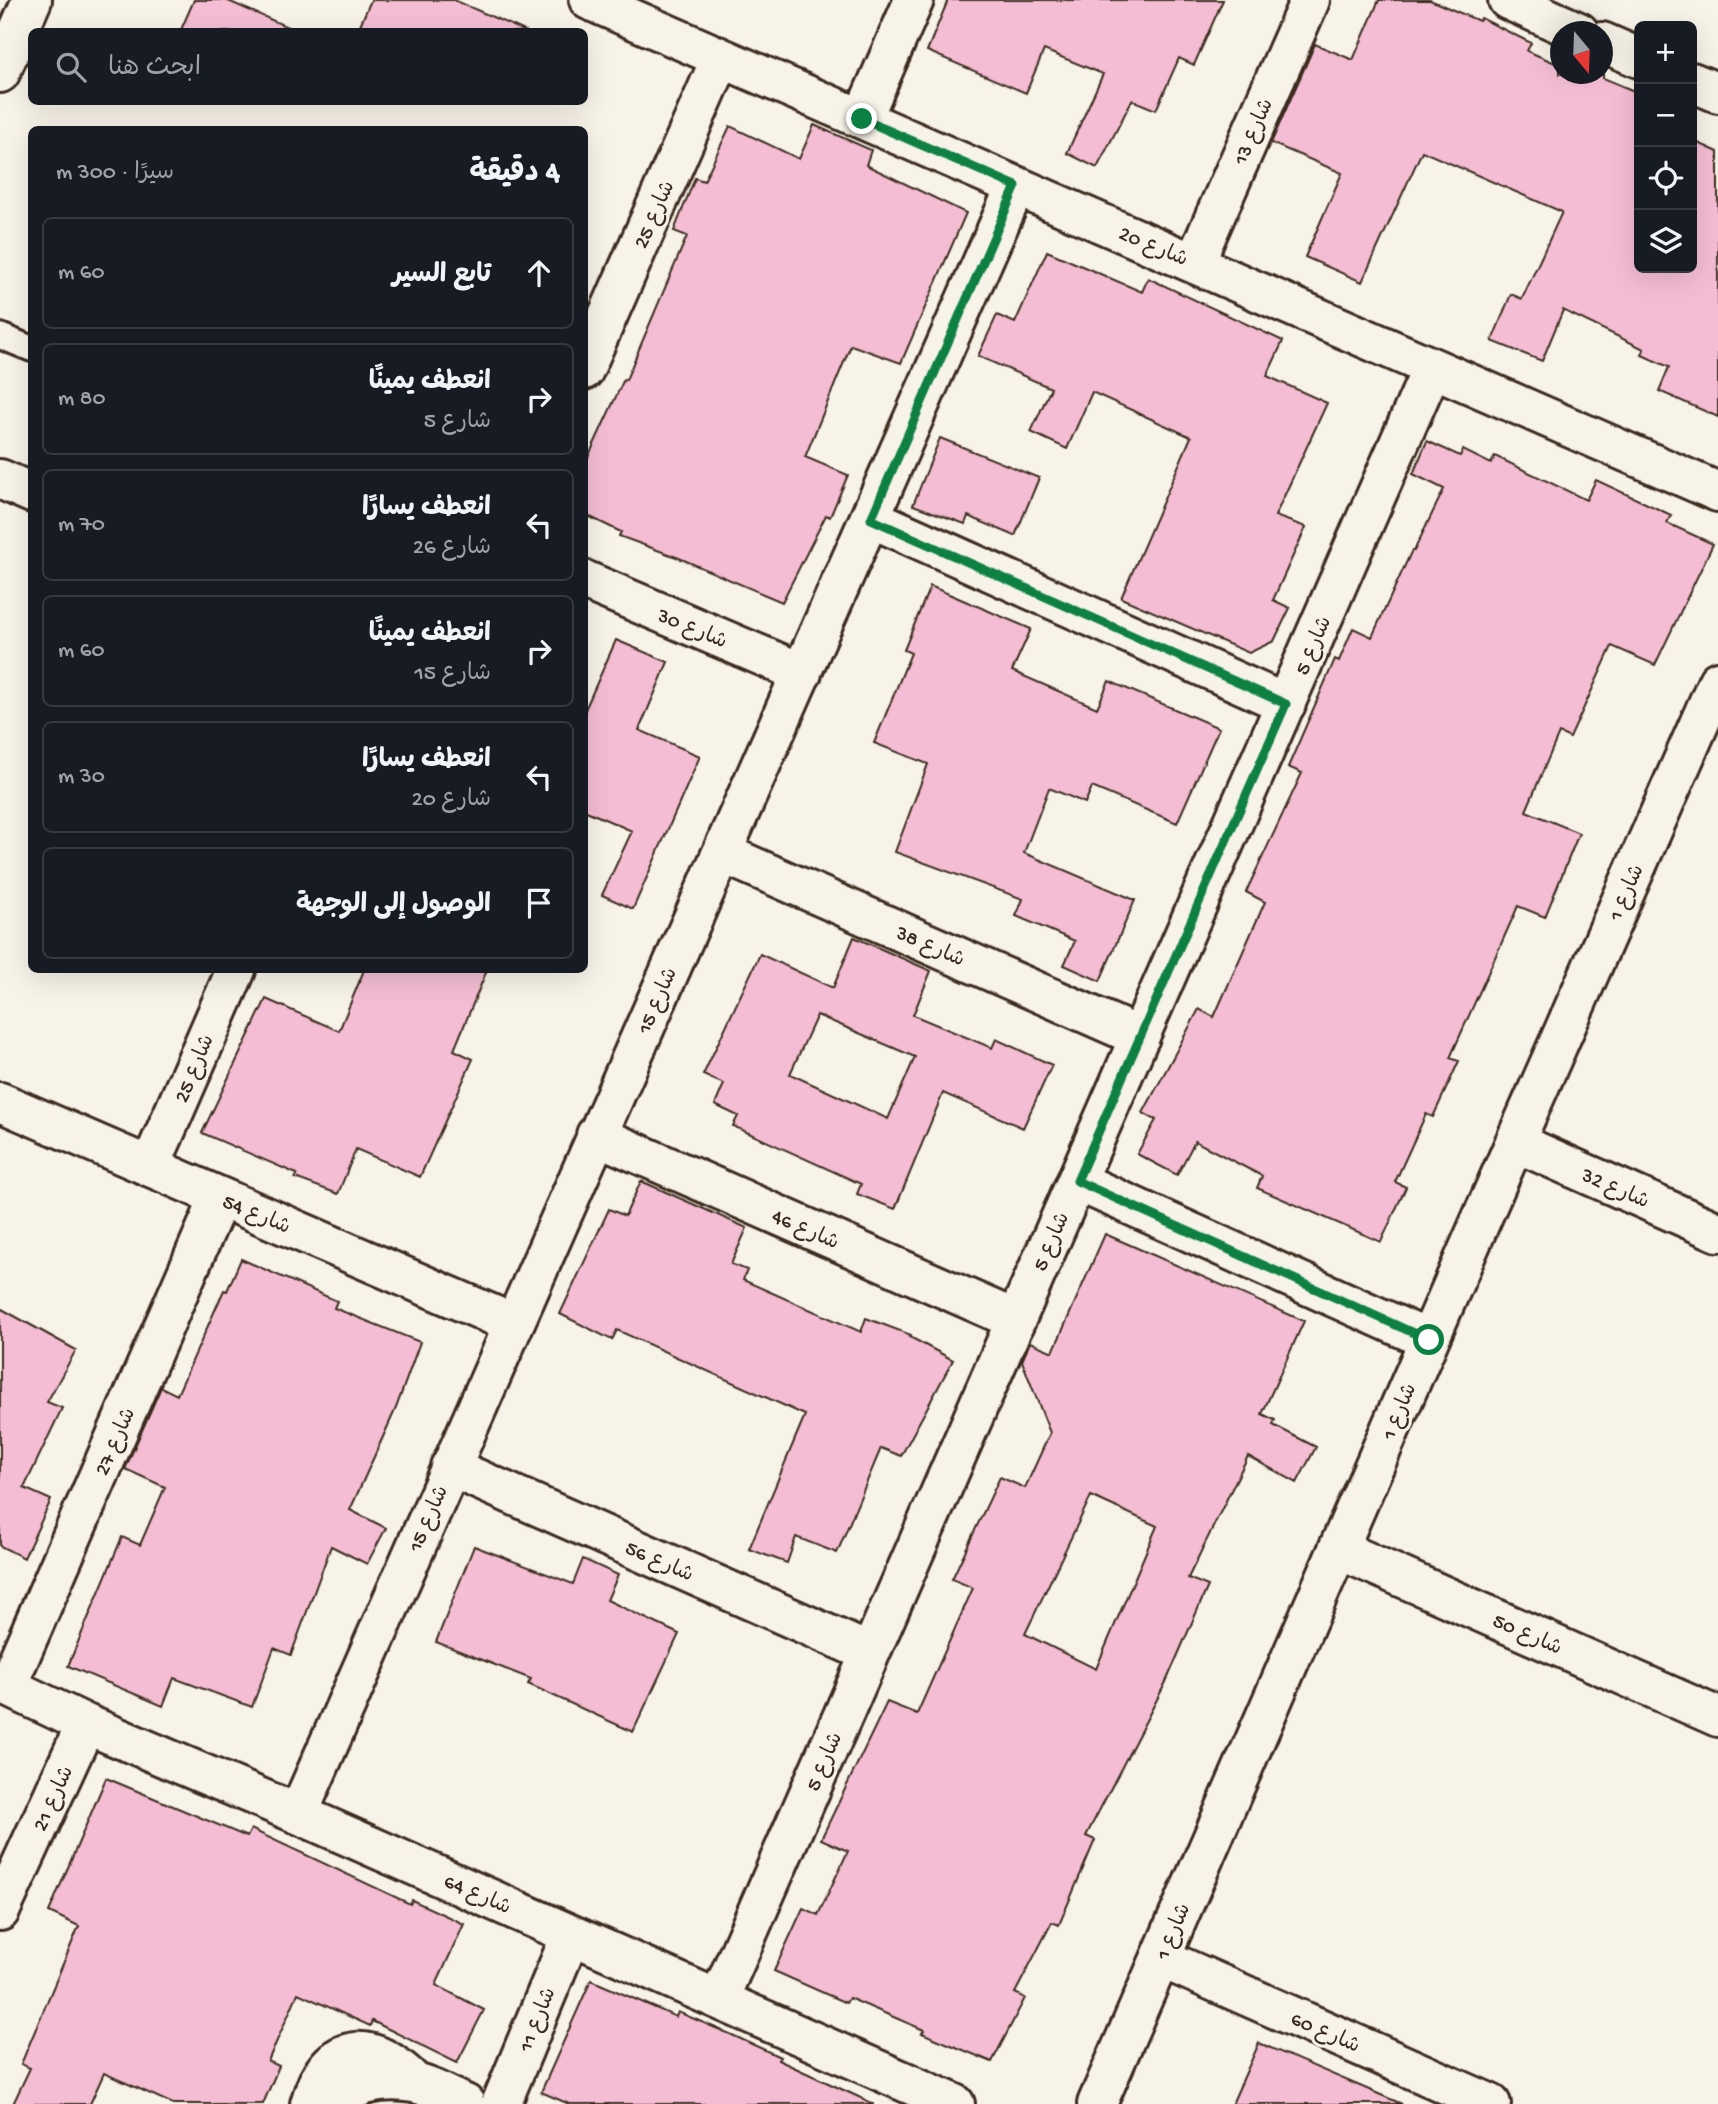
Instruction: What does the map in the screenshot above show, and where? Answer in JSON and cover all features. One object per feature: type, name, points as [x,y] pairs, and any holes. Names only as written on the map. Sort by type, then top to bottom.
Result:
[{"type":"street","points":[[0,73],[32,0]]},
{"type":"street","name":"شارع 20","points":[[590,0],[1718,492]]},
{"type":"street","points":[[862,119],[914,0]]},
{"type":"street","name":"شارع 13","points":[[1195,262],[1310,0]]},
{"type":"street","points":[[1508,0],[1555,21]]},
{"type":"street","points":[[1613,47],[1634,56]]},
{"type":"street","name":"شارع 25","points":[[588,361],[721,58]]},
{"type":"street","points":[[1697,84],[1718,93]]},
{"type":"street","name":"شارع 15","points":[[298,1814],[1016,186]]},
{"type":"street","name":"شارع 5","points":[[719,1999],[1432,368]]},
{"type":"street","points":[[0,479],[28,491]]},
{"type":"street","points":[[871,519],[1286,704]]},
{"type":"street","name":"شارع 30","points":[[588,582],[803,673]]},
{"type":"street","name":"شارع 1","points":[[1097,2104],[1515,1142],[1707,737],[1718,681]]},
{"type":"street","name":"شارع 38","points":[[722,853],[1140,1037]]},
{"type":"street","name":"شارع 25","points":[[150,1167],[235,973]]},
{"type":"street","name":"شارع 54","points":[[0,1102],[514,1324]]},
{"type":"street","name":"شارع 46","points":[[597,1135],[1016,1320]]},
{"type":"street","name":"شارع 32","points":[[1515,1142],[1718,1232]]},
{"type":"street","points":[[1077,1181],[1429,1340]]},
{"type":"street","name":"شارع 27","points":[[4,1684],[220,1197]]},
{"type":"street","name":"شارع 56","points":[[450,1468],[870,1653]]},
{"type":"street","name":"شارع 50","points":[[1338,1549],[1718,1717]]},
{"type":"street","name":"شارع 64","points":[[4,1684],[86,1724],[298,1814],[955,2104]]},
{"type":"street","name":"شارع 21","points":[[0,1911],[86,1724]]},
{"type":"street","name":"شارع 11","points":[[501,2104],[571,1934]]},
{"type":"street","name":"شارع 60","points":[[1161,1958],[1491,2104]]},
{"type":"street","points":[[310,2104],[324,2071],[345,2054],[358,2051],[384,2057],[415,2083],[465,2104]]},
{"type":"street","points":[[332,2104],[351,2089],[364,2084],[415,2083]]},
{"type":"lane","points":[[0,336],[28,347]]},
{"type":"building","points":[[194,0],[226,0],[290,28],[182,28]]},
{"type":"building","points":[[371,0],[454,0],[518,28],[359,28]]},
{"type":"building","points":[[948,0],[1223,0],[1194,65],[1179,58],[1156,110],[1132,100],[1097,168],[1067,153],[1103,74],[1044,50],[1026,93],[927,51]]},
{"type":"building","points":[[1379,0],[1430,0],[1479,21],[1481,18],[1531,43],[1527,51],[1550,61],[1550,84],[1613,82],[1634,91],[1634,273],[1697,273],[1697,142],[1718,152],[1718,417],[1659,391],[1669,367],[1642,355],[1644,349],[1563,310],[1542,361],[1492,341],[1511,294],[1522,299],[1562,212],[1422,151],[1362,282],[1305,257],[1342,173],[1271,143],[1315,44],[1353,60]]},
{"type":"building","points":[[814,125],[871,150],[866,165],[966,213],[901,363],[851,345],[805,457],[848,475],[830,517],[826,515],[782,602],[679,558],[619,536],[621,532],[588,516],[588,457],[624,379],[626,380],[687,236],[674,231],[695,178],[704,181],[730,126],[799,159]]},
{"type":"building","points":[[1047,251],[1142,292],[1148,278],[1283,341],[1267,376],[1327,403],[1275,516],[1306,527],[1273,600],[1290,608],[1274,641],[1249,653],[1121,598],[1191,437],[1092,392],[1067,449],[1031,432],[1051,388],[978,356],[997,315],[1015,323]]},
{"type":"building","points":[[940,438],[1039,478],[1015,536],[968,516],[965,524],[913,505]]},
{"type":"building","points":[[1427,441],[1460,456],[1463,450],[1491,464],[1495,456],[1586,500],[1596,480],[1671,515],[1667,523],[1713,544],[1655,665],[1612,646],[1570,738],[1559,733],[1526,811],[1579,833],[1545,917],[1518,906],[1450,1058],[1459,1061],[1433,1117],[1426,1114],[1395,1182],[1406,1187],[1381,1242],[1257,1188],[1262,1176],[1195,1141],[1177,1175],[1137,1154],[1156,1120],[1143,1113],[1199,1009],[1214,1017],[1265,902],[1246,892],[1302,773],[1288,767],[1335,659],[1339,661],[1353,628],[1372,637],[1444,489],[1413,474]]},
{"type":"building","points":[[930,586],[1031,629],[1012,671],[1097,708],[1109,681],[1219,728],[1177,823],[1092,787],[1085,803],[1049,788],[1024,853],[1135,900],[1100,981],[1064,965],[1075,941],[1016,916],[1023,899],[895,852],[928,764],[874,743],[911,653],[904,650]]},
{"type":"building","points":[[616,640],[668,662],[639,730],[700,756],[633,909],[602,895],[632,831],[588,812],[588,703]]},
{"type":"building","points":[[854,937],[931,971],[913,1015],[992,1048],[996,1039],[1052,1065],[1023,1128],[943,1093],[895,1209],[857,1194],[861,1184],[733,1126],[738,1116],[715,1105],[724,1084],[703,1075],[760,954],[833,988]],"holes":[[[817,1015],[915,1057],[888,1119],[790,1074]]]},
{"type":"building","points":[[363,973],[486,973],[454,1050],[473,1059],[420,1177],[356,1149],[338,1194],[295,1178],[297,1174],[202,1133],[266,999],[339,1031]]},
{"type":"building","points":[[641,1181],[747,1228],[731,1264],[747,1270],[743,1280],[861,1332],[866,1318],[911,1335],[910,1337],[953,1360],[901,1456],[881,1448],[837,1553],[796,1537],[787,1563],[749,1549],[805,1415],[617,1330],[612,1340],[560,1314],[609,1209],[625,1216]]},
{"type":"building","points":[[1105,1234],[1304,1321],[1262,1414],[1275,1420],[1273,1425],[1316,1447],[1297,1483],[1248,1456],[1188,1578],[1208,1586],[1166,1682],[1086,1836],[1095,1840],[1059,1925],[1052,1922],[1015,1993],[1025,1998],[992,2062],[922,2033],[924,2030],[849,1998],[846,2003],[774,1971],[803,1908],[818,1915],[848,1851],[821,1839],[887,1702],[917,1714],[973,1588],[952,1579],[1000,1477],[1025,1488],[1050,1433],[1022,1361],[1030,1342],[1053,1352]],"holes":[[[1091,1496],[1157,1526],[1096,1669],[1025,1634]]]},
{"type":"building","points":[[241,1259],[337,1301],[334,1308],[420,1342],[396,1408],[350,1510],[386,1528],[367,1564],[331,1546],[291,1655],[274,1648],[252,1707],[174,1678],[163,1706],[68,1666],[122,1537],[140,1545],[165,1487],[125,1469],[161,1387],[177,1395],[224,1290],[227,1291]]},
{"type":"building","points":[[0,1308],[76,1350],[47,1402],[62,1408],[24,1488],[51,1500],[24,1558],[0,1546]]},
{"type":"building","points":[[474,1546],[573,1584],[583,1559],[618,1575],[607,1600],[679,1634],[633,1732],[528,1684],[531,1679],[436,1642]]},
{"type":"building","points":[[106,1778],[247,1837],[251,1829],[410,1904],[412,1900],[464,1924],[436,1985],[484,2010],[457,2063],[372,2021],[370,2026],[298,1993],[268,2061],[279,2066],[263,2104],[173,2104],[104,2073],[90,2104],[13,2104],[30,2068],[21,2064],[79,1926],[49,1912]]},
{"type":"building","points":[[591,1980],[676,2017],[678,2012],[730,2034],[780,2057],[778,2060],[874,2104],[569,2104],[541,2092]]},
{"type":"building","points":[[1259,2043],[1402,2104],[1232,2104]]},
{"type":"route","points":[[862,119],[1016,186],[871,519],[1286,704],[1077,1181],[1429,1340]]}]
